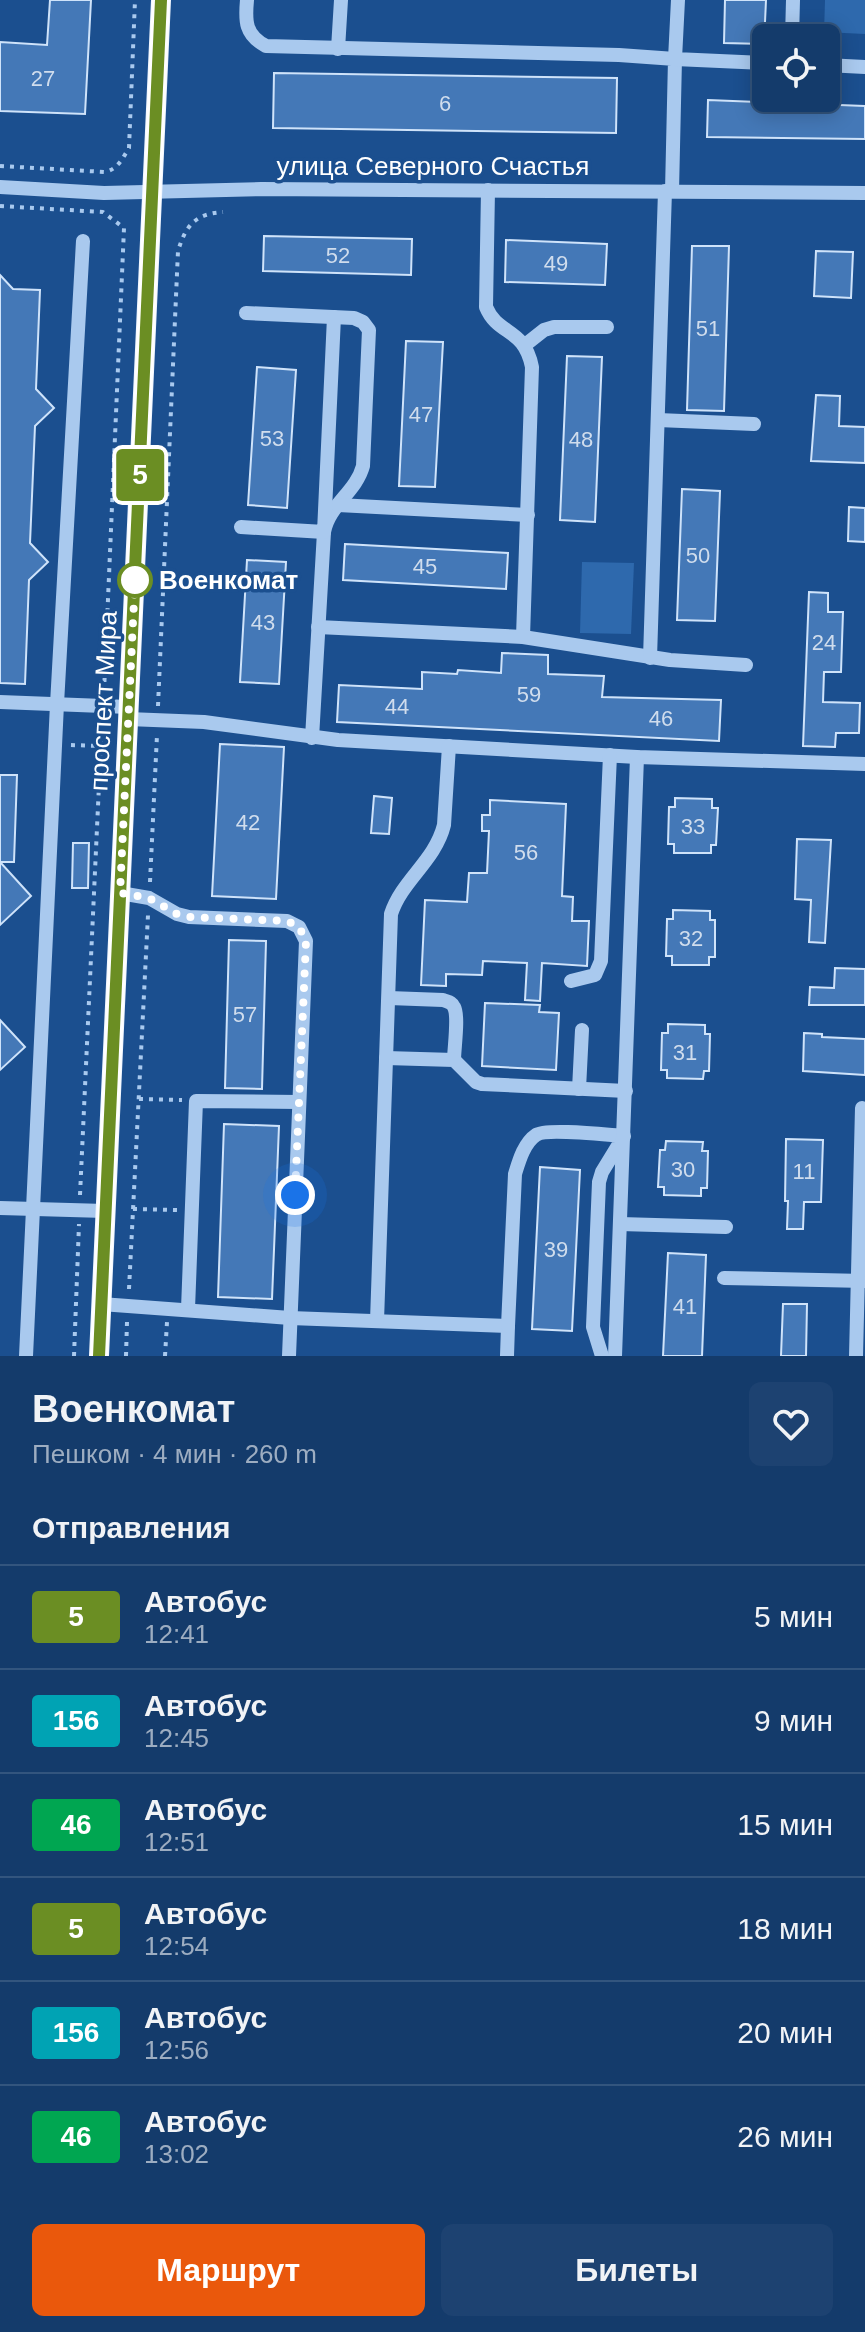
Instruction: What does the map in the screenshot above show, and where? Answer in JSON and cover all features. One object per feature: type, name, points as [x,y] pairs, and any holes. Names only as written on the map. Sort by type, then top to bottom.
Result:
[{"type":"main road","name":"проспект Мира","points":[[99,1356],[161,0]]},
{"type":"street","points":[[247,0],[249,32],[256,41],[266,46],[619,55],[752,62]]},
{"type":"street","points":[[338,49],[341,0]]},
{"type":"street","points":[[650,658],[678,0]]},
{"type":"street","points":[[792,24],[793,0]]},
{"type":"street","points":[[840,66],[865,67]]},
{"type":"street","name":"улица Северного Счастья","points":[[0,187],[104,193],[261,189],[865,193]]},
{"type":"street","points":[[488,190],[486,307],[490,317],[525,345],[532,367],[523,637]]},
{"type":"street","points":[[26,1356],[83,241]]},
{"type":"street","points":[[246,313],[354,318],[363,322],[369,330],[361,506]]},
{"type":"street","points":[[312,738],[334,317]]},
{"type":"street","points":[[525,345],[544,330],[554,327],[607,327]]},
{"type":"street","points":[[658,420],[754,424]]},
{"type":"street","points":[[324,532],[328,518],[355,487],[363,466]]},
{"type":"street","points":[[338,505],[528,515]]},
{"type":"street","points":[[241,527],[324,532]]},
{"type":"street","points":[[318,627],[523,637],[650,658],[746,665]]},
{"type":"street","points":[[0,702],[103,706],[157,720],[204,722],[312,738],[637,757],[865,764]]},
{"type":"street","points":[[377,1321],[391,914],[401,892],[437,848],[444,825],[449,746]]},
{"type":"street","points":[[571,981],[595,975],[601,961],[610,755]]},
{"type":"street","points":[[615,1356],[637,757]]},
{"type":"street","points":[[120,893],[149,898],[177,914],[189,917],[287,921],[299,927],[306,941],[289,1356]]},
{"type":"street","points":[[389,998],[443,1000],[450,1003],[455,1008],[456,1016],[454,1060]]},
{"type":"street","points":[[579,1089],[582,1030]]},
{"type":"street","points":[[386,1058],[454,1060],[482,1084],[626,1091]]},
{"type":"street","points":[[188,1309],[196,1101],[299,1102]]},
{"type":"street","points":[[856,1356],[862,1281],[862,1108]]},
{"type":"street","points":[[507,1356],[515,1174],[522,1155],[533,1138],[545,1132],[624,1136]]},
{"type":"street","points":[[602,1356],[593,1327],[599,1182],[624,1136]]},
{"type":"street","points":[[0,1208],[105,1211]]},
{"type":"street","points":[[620,1224],[726,1227]]},
{"type":"street","points":[[724,1278],[862,1281]]},
{"type":"street","points":[[101,1304],[290,1318],[508,1326]]},
{"type":"path","points":[[0,166],[114,170],[129,148],[135,0]]},
{"type":"path","points":[[0,206],[103,212],[124,228],[74,1356]]},
{"type":"path","points":[[126,1356],[178,251],[187,228],[200,216],[223,212]]},
{"type":"path","points":[[69,745],[101,746]]},
{"type":"path","points":[[85,1097],[110,1098]]},
{"type":"path","points":[[139,1099],[196,1101]]},
{"type":"path","points":[[133,1209],[192,1211]]},
{"type":"path","points":[[165,1356],[167,1308]]},
{"type":"shaded area","points":[[825,0],[865,0],[865,34],[840,33],[840,24],[824,24]]},
{"type":"shaded area","points":[[582,562],[634,563],[631,634],[580,633]]},
{"type":"building","points":[[50,0],[91,0],[85,114],[0,111],[0,42],[47,45]]},
{"type":"building","points":[[725,0],[766,0],[765,24],[752,24],[752,44],[724,43]]},
{"type":"building","points":[[274,73],[617,78],[616,133],[273,128]]},
{"type":"building","points":[[708,100],[752,102],[752,112],[840,112],[840,105],[865,106],[865,139],[707,137]]},
{"type":"building","points":[[264,236],[412,239],[411,275],[263,271]]},
{"type":"building","points":[[506,240],[607,244],[605,285],[505,282]]},
{"type":"building","points":[[692,246],[729,246],[724,411],[687,410]]},
{"type":"building","points":[[816,251],[853,252],[851,298],[814,296]]},
{"type":"building","points":[[0,275],[13,289],[40,290],[36,389],[54,408],[35,426],[30,543],[48,562],[29,580],[25,684],[0,683]]},
{"type":"building","points":[[406,341],[443,342],[435,487],[399,486]]},
{"type":"building","points":[[567,356],[602,357],[595,522],[560,520]]},
{"type":"building","points":[[257,367],[296,370],[287,508],[248,505]]},
{"type":"building","points":[[816,395],[840,396],[839,426],[865,427],[865,463],[811,461]]},
{"type":"building","points":[[682,489],[720,491],[715,621],[677,620]]},
{"type":"building","points":[[849,507],[865,508],[865,542],[848,541]]},
{"type":"building","points":[[345,544],[508,553],[506,589],[343,580]]},
{"type":"building","points":[[247,560],[286,562],[279,684],[240,682]]},
{"type":"building","points":[[809,592],[828,593],[828,612],[843,612],[841,672],[824,672],[823,702],[860,703],[859,733],[836,733],[835,747],[803,746]]},
{"type":"building","points":[[502,653],[548,655],[548,674],[604,676],[602,697],[721,700],[719,741],[337,722],[339,685],[422,689],[422,672],[457,674],[458,670],[501,673]]},
{"type":"building","points":[[220,744],[284,747],[276,899],[212,896]]},
{"type":"building","points":[[0,775],[17,775],[14,862],[0,862]]},
{"type":"building","points":[[374,796],[392,798],[389,834],[371,833]]},
{"type":"building","points":[[675,798],[712,799],[712,808],[718,808],[716,845],[711,845],[711,853],[674,853],[674,844],[668,844],[669,807],[675,807]]},
{"type":"building","points":[[490,800],[566,804],[562,896],[573,897],[572,921],[589,921],[587,966],[542,963],[540,1001],[525,1000],[527,963],[483,961],[482,975],[446,974],[446,986],[421,985],[425,900],[467,902],[469,873],[487,873],[489,831],[482,831],[482,815],[490,815]]},
{"type":"building","points":[[797,839],[831,840],[825,943],[809,942],[811,900],[795,899]]},
{"type":"building","points":[[73,843],[89,843],[88,888],[72,888]]},
{"type":"building","points":[[0,862],[31,896],[0,925]]},
{"type":"building","points":[[673,910],[710,911],[710,920],[715,920],[715,957],[709,957],[709,965],[672,965],[672,956],[666,956],[667,919],[673,919]]},
{"type":"building","points":[[229,940],[266,941],[262,1089],[225,1088]]},
{"type":"building","points":[[835,968],[865,969],[865,1005],[809,1005],[810,987],[834,988]]},
{"type":"building","points":[[485,1003],[540,1005],[539,1012],[559,1013],[556,1070],[482,1066]]},
{"type":"building","points":[[0,1020],[25,1047],[0,1070]]},
{"type":"building","points":[[668,1024],[705,1025],[705,1034],[710,1034],[709,1071],[704,1071],[703,1079],[667,1078],[667,1070],[661,1070],[662,1033],[668,1033]]},
{"type":"building","points":[[804,1033],[865,1039],[865,1075],[803,1071]]},
{"type":"building","points":[[224,1124],[279,1126],[272,1299],[218,1297]]},
{"type":"building","points":[[786,1139],[823,1140],[821,1202],[804,1202],[803,1229],[787,1229]]},
{"type":"building","points":[[666,1141],[703,1142],[702,1151],[708,1151],[707,1188],[701,1188],[701,1196],[664,1195],[664,1187],[658,1187],[660,1150],[665,1150]]},
{"type":"building","points":[[540,1167],[580,1170],[572,1331],[532,1329]]},
{"type":"building","points":[[668,1253],[706,1255],[702,1356],[663,1356]]},
{"type":"building","points":[[783,1304],[807,1304],[806,1356],[781,1356]]},
{"type":"bus line","name":"5","points":[[99,1356],[161,0]]},
{"type":"place","name":"Военкомат","points":[[135,580]]},
{"type":"route","points":[[135,580],[120,893],[149,898],[177,914],[189,917],[287,921],[299,927],[306,941],[295,1195]]}]
